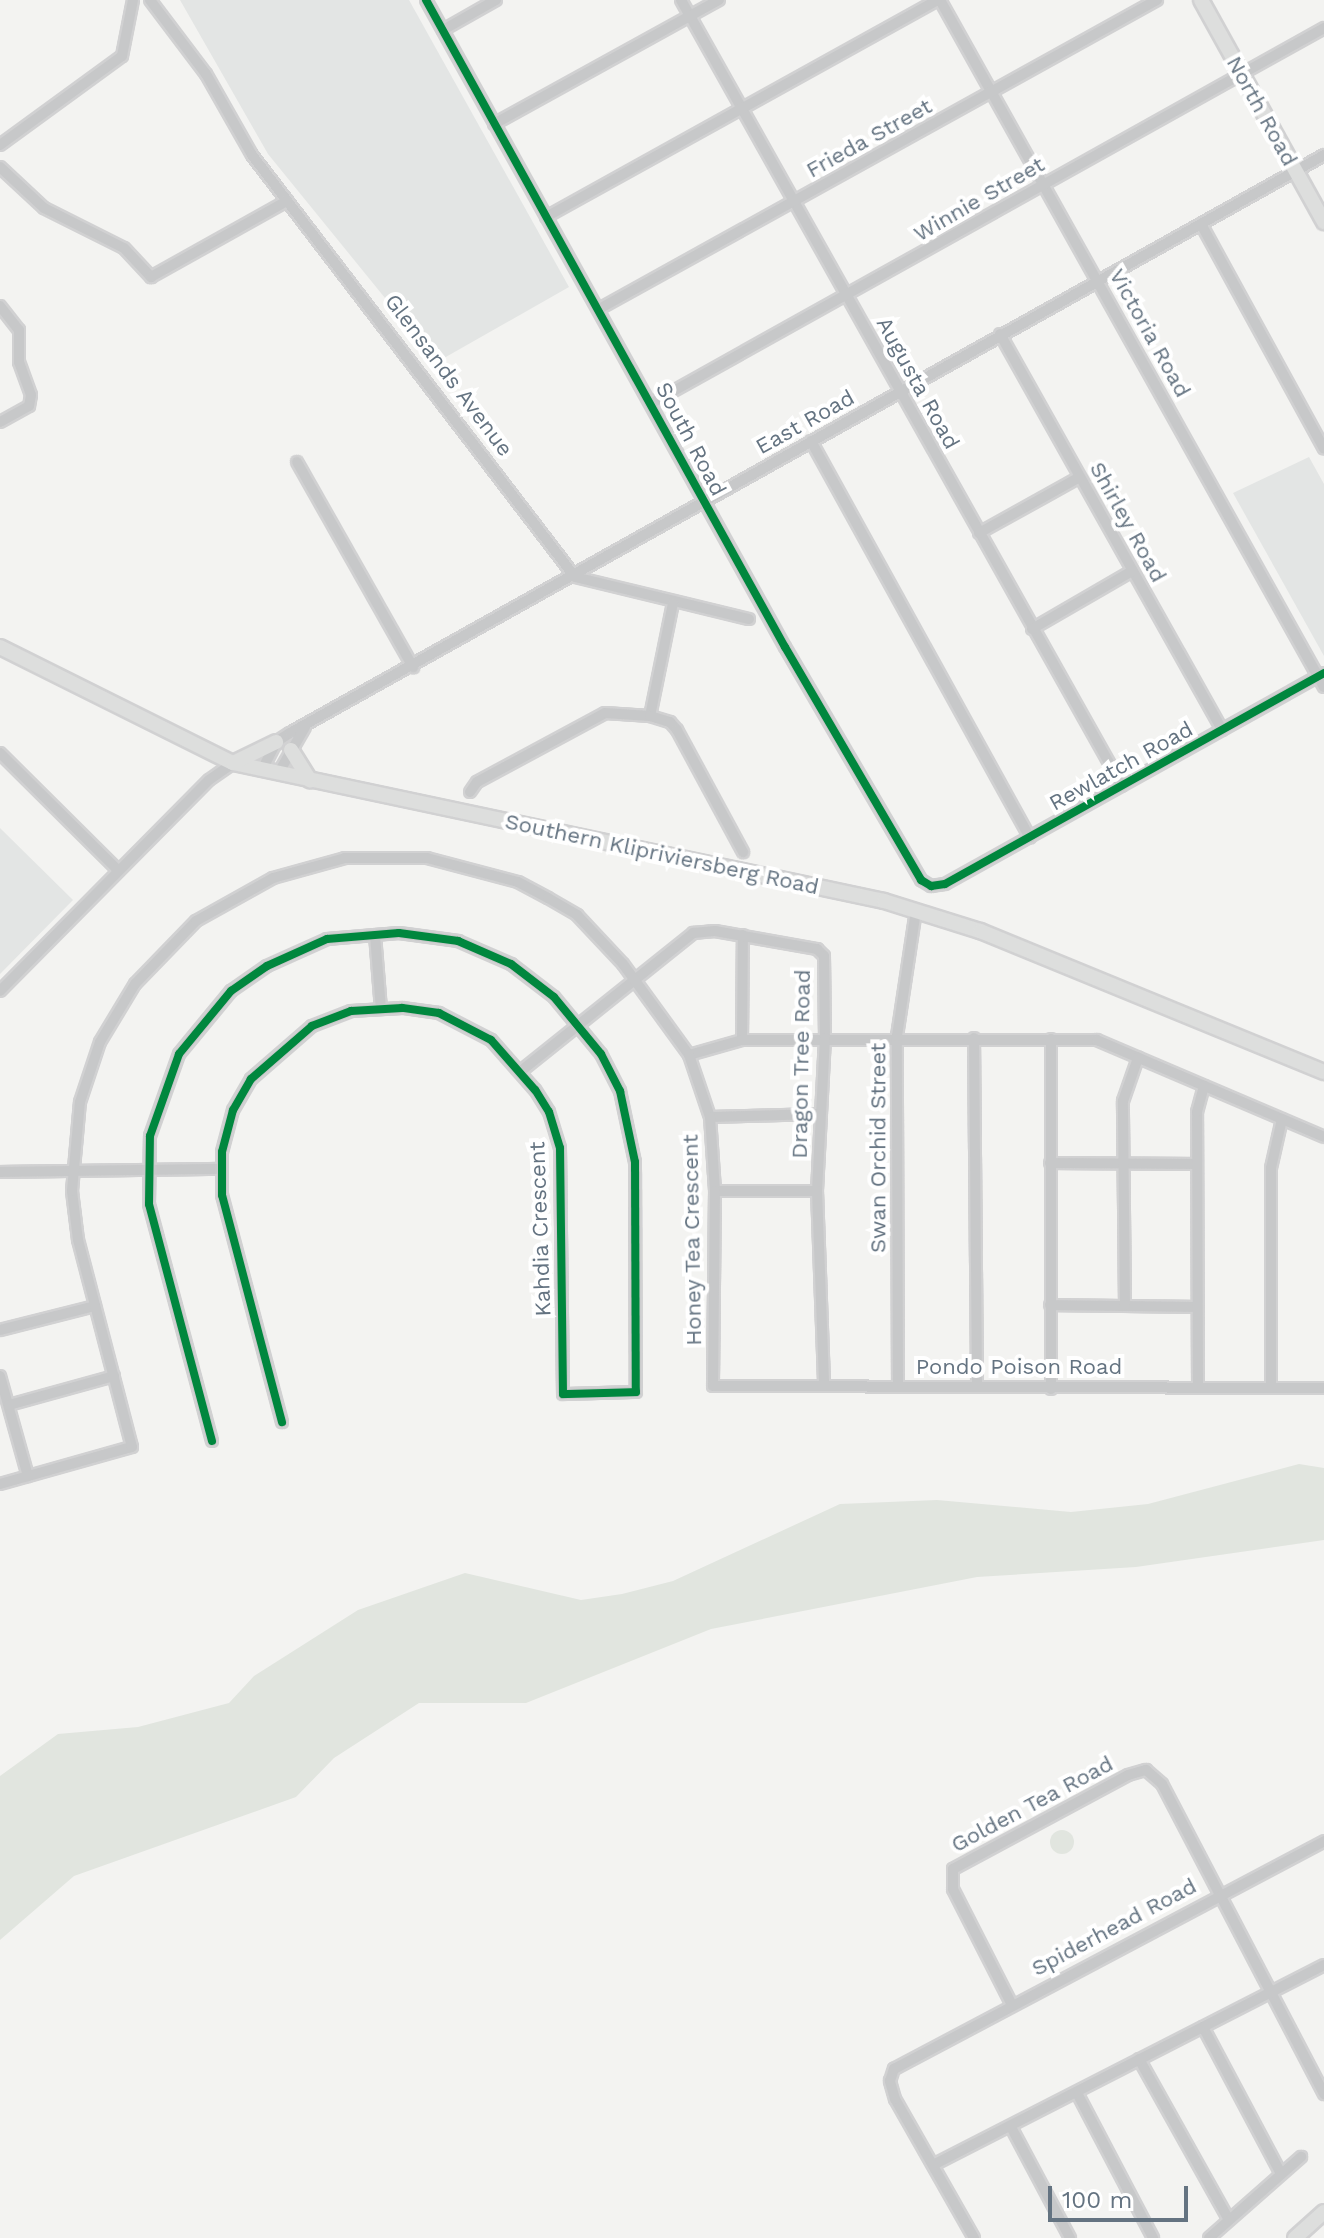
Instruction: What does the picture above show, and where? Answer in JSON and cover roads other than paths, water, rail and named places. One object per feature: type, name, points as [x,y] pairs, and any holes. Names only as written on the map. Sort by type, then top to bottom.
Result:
[{"type":"street","points":[[0,145],[122,56],[133,0]]},
{"type":"street","points":[[0,167],[44,208],[124,248],[151,277],[287,201],[252,155],[180,35],[150,0]]},
{"type":"street","name":"South Road","points":[[426,0],[903,855],[916,876],[934,886]]},
{"type":"street","points":[[443,30],[496,0]]},
{"type":"street","name":"Augusta Road","points":[[681,0],[792,204],[1122,786]]},
{"type":"street","points":[[494,124],[719,0]]},
{"type":"street","points":[[546,217],[938,0]]},
{"type":"street","name":"Victoria Road","points":[[938,0],[1321,674],[1324,687]]},
{"type":"street","name":"Frieda Street","points":[[599,309],[1157,0]]},
{"type":"street","name":"North Road","points":[[1201,0],[1324,222]]},
{"type":"street","name":"Winnie Street","points":[[652,403],[847,297],[1324,28]]},
{"type":"street","name":"East Road","points":[[276,742],[1324,155]]},
{"type":"street","name":"Glensands Avenue","points":[[287,201],[575,577]]},
{"type":"street","points":[[1201,224],[1324,449]]},
{"type":"street","points":[[0,306],[19,330],[19,362],[31,395],[27,407],[0,422]]},
{"type":"street","name":"Shirley Road","points":[[1000,334],[1222,730]]},
{"type":"street","points":[[811,441],[1030,837]]},
{"type":"street","points":[[297,462],[413,667]]},
{"type":"street","points":[[979,533],[1080,477]]},
{"type":"street","points":[[1032,629],[1132,571]]},
{"type":"street","points":[[575,577],[749,619]]},
{"type":"street","points":[[650,716],[673,603]]},
{"type":"street","name":"Southern Klipriviersberg Road","points":[[0,647],[233,763],[916,910],[980,931],[1324,1072]]},
{"type":"street","name":"Rewlatch Road","points":[[934,886],[1030,837],[1321,674]]},
{"type":"street","points":[[470,792],[477,782],[597,716],[617,711],[650,716],[677,730],[743,852]]},
{"type":"street","name":"East Road","points":[[278,774],[307,726]]},
{"type":"street","points":[[0,991],[118,870],[233,763],[276,742]]},
{"type":"street","points":[[262,770],[276,742]]},
{"type":"street","points":[[291,750],[310,780]]},
{"type":"street","points":[[0,753],[118,870]]},
{"type":"street","name":"Honey Tea Crescent","points":[[28,1476],[132,1447],[78,1240],[71,1171],[80,1102],[100,1042],[135,984],[196,921],[247,891],[309,865],[345,858],[427,858],[518,882],[577,915],[635,978],[689,1055],[710,1117],[715,1191],[713,1386]]},
{"type":"street","name":"Swan Orchid Street","points":[[898,1387],[897,1036],[916,910]]},
{"type":"street","name":"Dragon Tree Road","points":[[521,1071],[693,933],[743,935],[817,949],[824,956],[825,1038],[817,1191],[824,1385]]},
{"type":"street","points":[[375,935],[381,1009]]},
{"type":"street","points":[[212,1441],[149,1204],[147,1169],[154,1121],[179,1054],[231,991],[267,966],[327,939],[375,935],[458,941],[511,964],[554,997],[577,1026]]},
{"type":"street","points":[[742,1040],[743,935]]},
{"type":"street","name":"Kahdia Crescent","points":[[282,1422],[222,1195],[221,1169],[233,1110],[275,1053],[312,1026],[351,1011],[381,1009],[439,1013],[491,1040],[521,1071],[549,1112],[560,1148],[563,1394],[636,1392],[631,1131],[620,1091],[577,1026]]},
{"type":"street","points":[[689,1055],[742,1040],[897,1036],[1097,1040],[1324,1137]]},
{"type":"street","points":[[974,1038],[977,1386]]},
{"type":"street","points":[[1051,1039],[1051,1389]]},
{"type":"street","points":[[1125,1305],[1123,1101],[1138,1058]]},
{"type":"street","points":[[1198,1386],[1197,1112],[1204,1086]]},
{"type":"street","points":[[710,1117],[819,1114]]},
{"type":"street","points":[[1271,1388],[1271,1168],[1282,1119]]},
{"type":"street","points":[[1050,1163],[1197,1164]]},
{"type":"street","points":[[0,1172],[221,1169]]},
{"type":"street","points":[[715,1191],[817,1191]]},
{"type":"street","points":[[1050,1305],[1197,1307]]},
{"type":"street","points":[[0,1330],[95,1306]]},
{"type":"street","points":[[0,1376],[28,1476],[0,1484]]},
{"type":"street","points":[[9,1405],[114,1376]]},
{"type":"street","name":"Pondo Poison Road","points":[[713,1386],[1324,1388]]},
{"type":"street","name":"Golden Tea Road","points":[[1011,2003],[953,1889],[951,1873],[962,1860],[1146,1770],[1162,1784],[1324,2094]]},
{"type":"street","name":"Spiderhead Road","points":[[935,2164],[915,2139],[890,2081],[899,2063],[1324,1841]]},
{"type":"street","points":[[974,2238],[935,2164],[1324,1965]]},
{"type":"street","points":[[1203,2027],[1281,2174]]},
{"type":"street","points":[[1139,2059],[1229,2220]]},
{"type":"street","points":[[1077,2093],[1153,2238]]},
{"type":"street","points":[[1011,2127],[1070,2238]]},
{"type":"street","points":[[1209,2238],[1301,2157]]},
{"type":"street","points":[[1295,2238],[1324,2212]]}]
